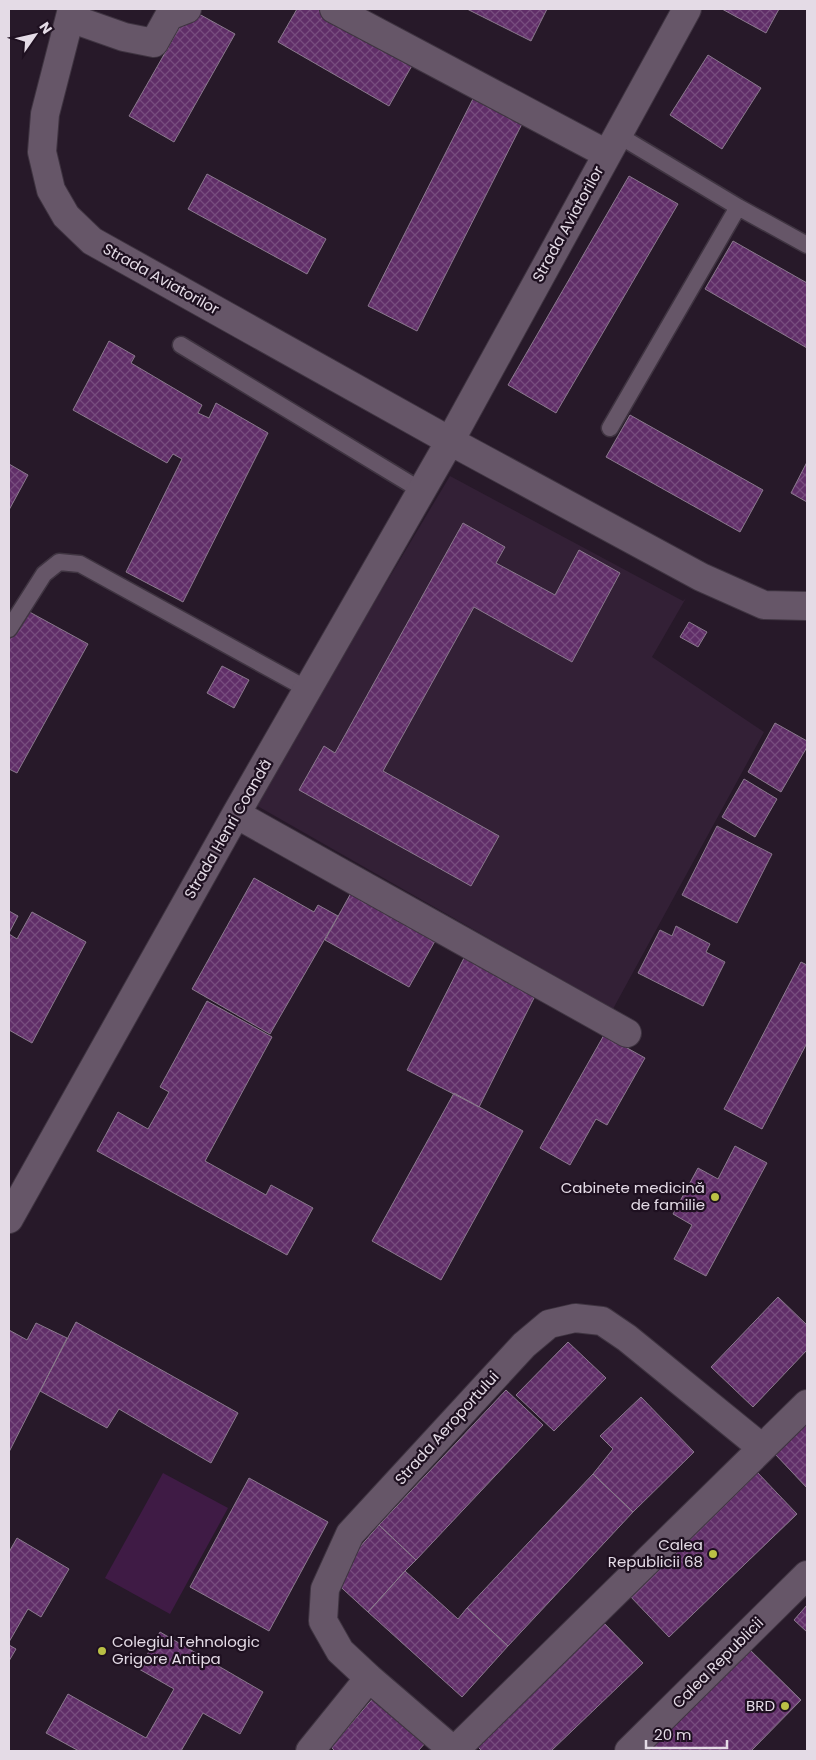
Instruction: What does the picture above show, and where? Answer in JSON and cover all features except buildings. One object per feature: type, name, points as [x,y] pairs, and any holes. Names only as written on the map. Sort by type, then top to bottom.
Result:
[{"type":"street","points":[[71,14],[124,37],[154,43],[169,16],[187,9]]},
{"type":"street","points":[[334,9],[612,145]]},
{"type":"street","name":"Strada Aviatorilor","points":[[450,441],[687,9]]},
{"type":"street","name":"Strada Aviatorilor","points":[[71,14],[45,114],[42,152],[52,190],[66,216],[92,241],[450,441],[701,577],[764,605],[807,606]]},
{"type":"street","name":"Strada Henri Coandă","points":[[9,1218],[236,814],[450,441]]},
{"type":"street","points":[[236,814],[627,1033]]},
{"type":"street","name":"Strada Aeroportului","points":[[454,1751],[340,1651],[323,1621],[325,1589],[350,1534],[524,1345],[549,1324],[575,1318],[602,1321],[627,1338],[762,1448]]},
{"type":"street","points":[[454,1751],[807,1404]]},
{"type":"street","name":"Calea Republicii","points":[[629,1751],[807,1575]]},
{"type":"street","points":[[310,1751],[369,1678]]},
{"type":"lane","points":[[612,145],[738,207],[807,245]]},
{"type":"lane","points":[[610,428],[738,207]]},
{"type":"lane","points":[[181,345],[422,491]]},
{"type":"lane","points":[[9,629],[44,574],[59,562],[80,564],[307,689]]},
{"type":"shaded area","points":[[450,476],[683,601],[686,598],[652,657],[764,732],[613,1009],[254,804]]},
{"type":"shaded area","points":[[163,1473],[228,1508],[170,1614],[105,1578]]},
{"type":"place","name":"Cabinete medicină de familie","points":[[715,1197]]},
{"type":"place","name":"Calea Republicii 68","points":[[713,1554]]},
{"type":"place","name":"Colegiul Tehnologic Grigore Antipa","points":[[102,1651]]},
{"type":"place","name":"BRD","points":[[785,1706]]}]
